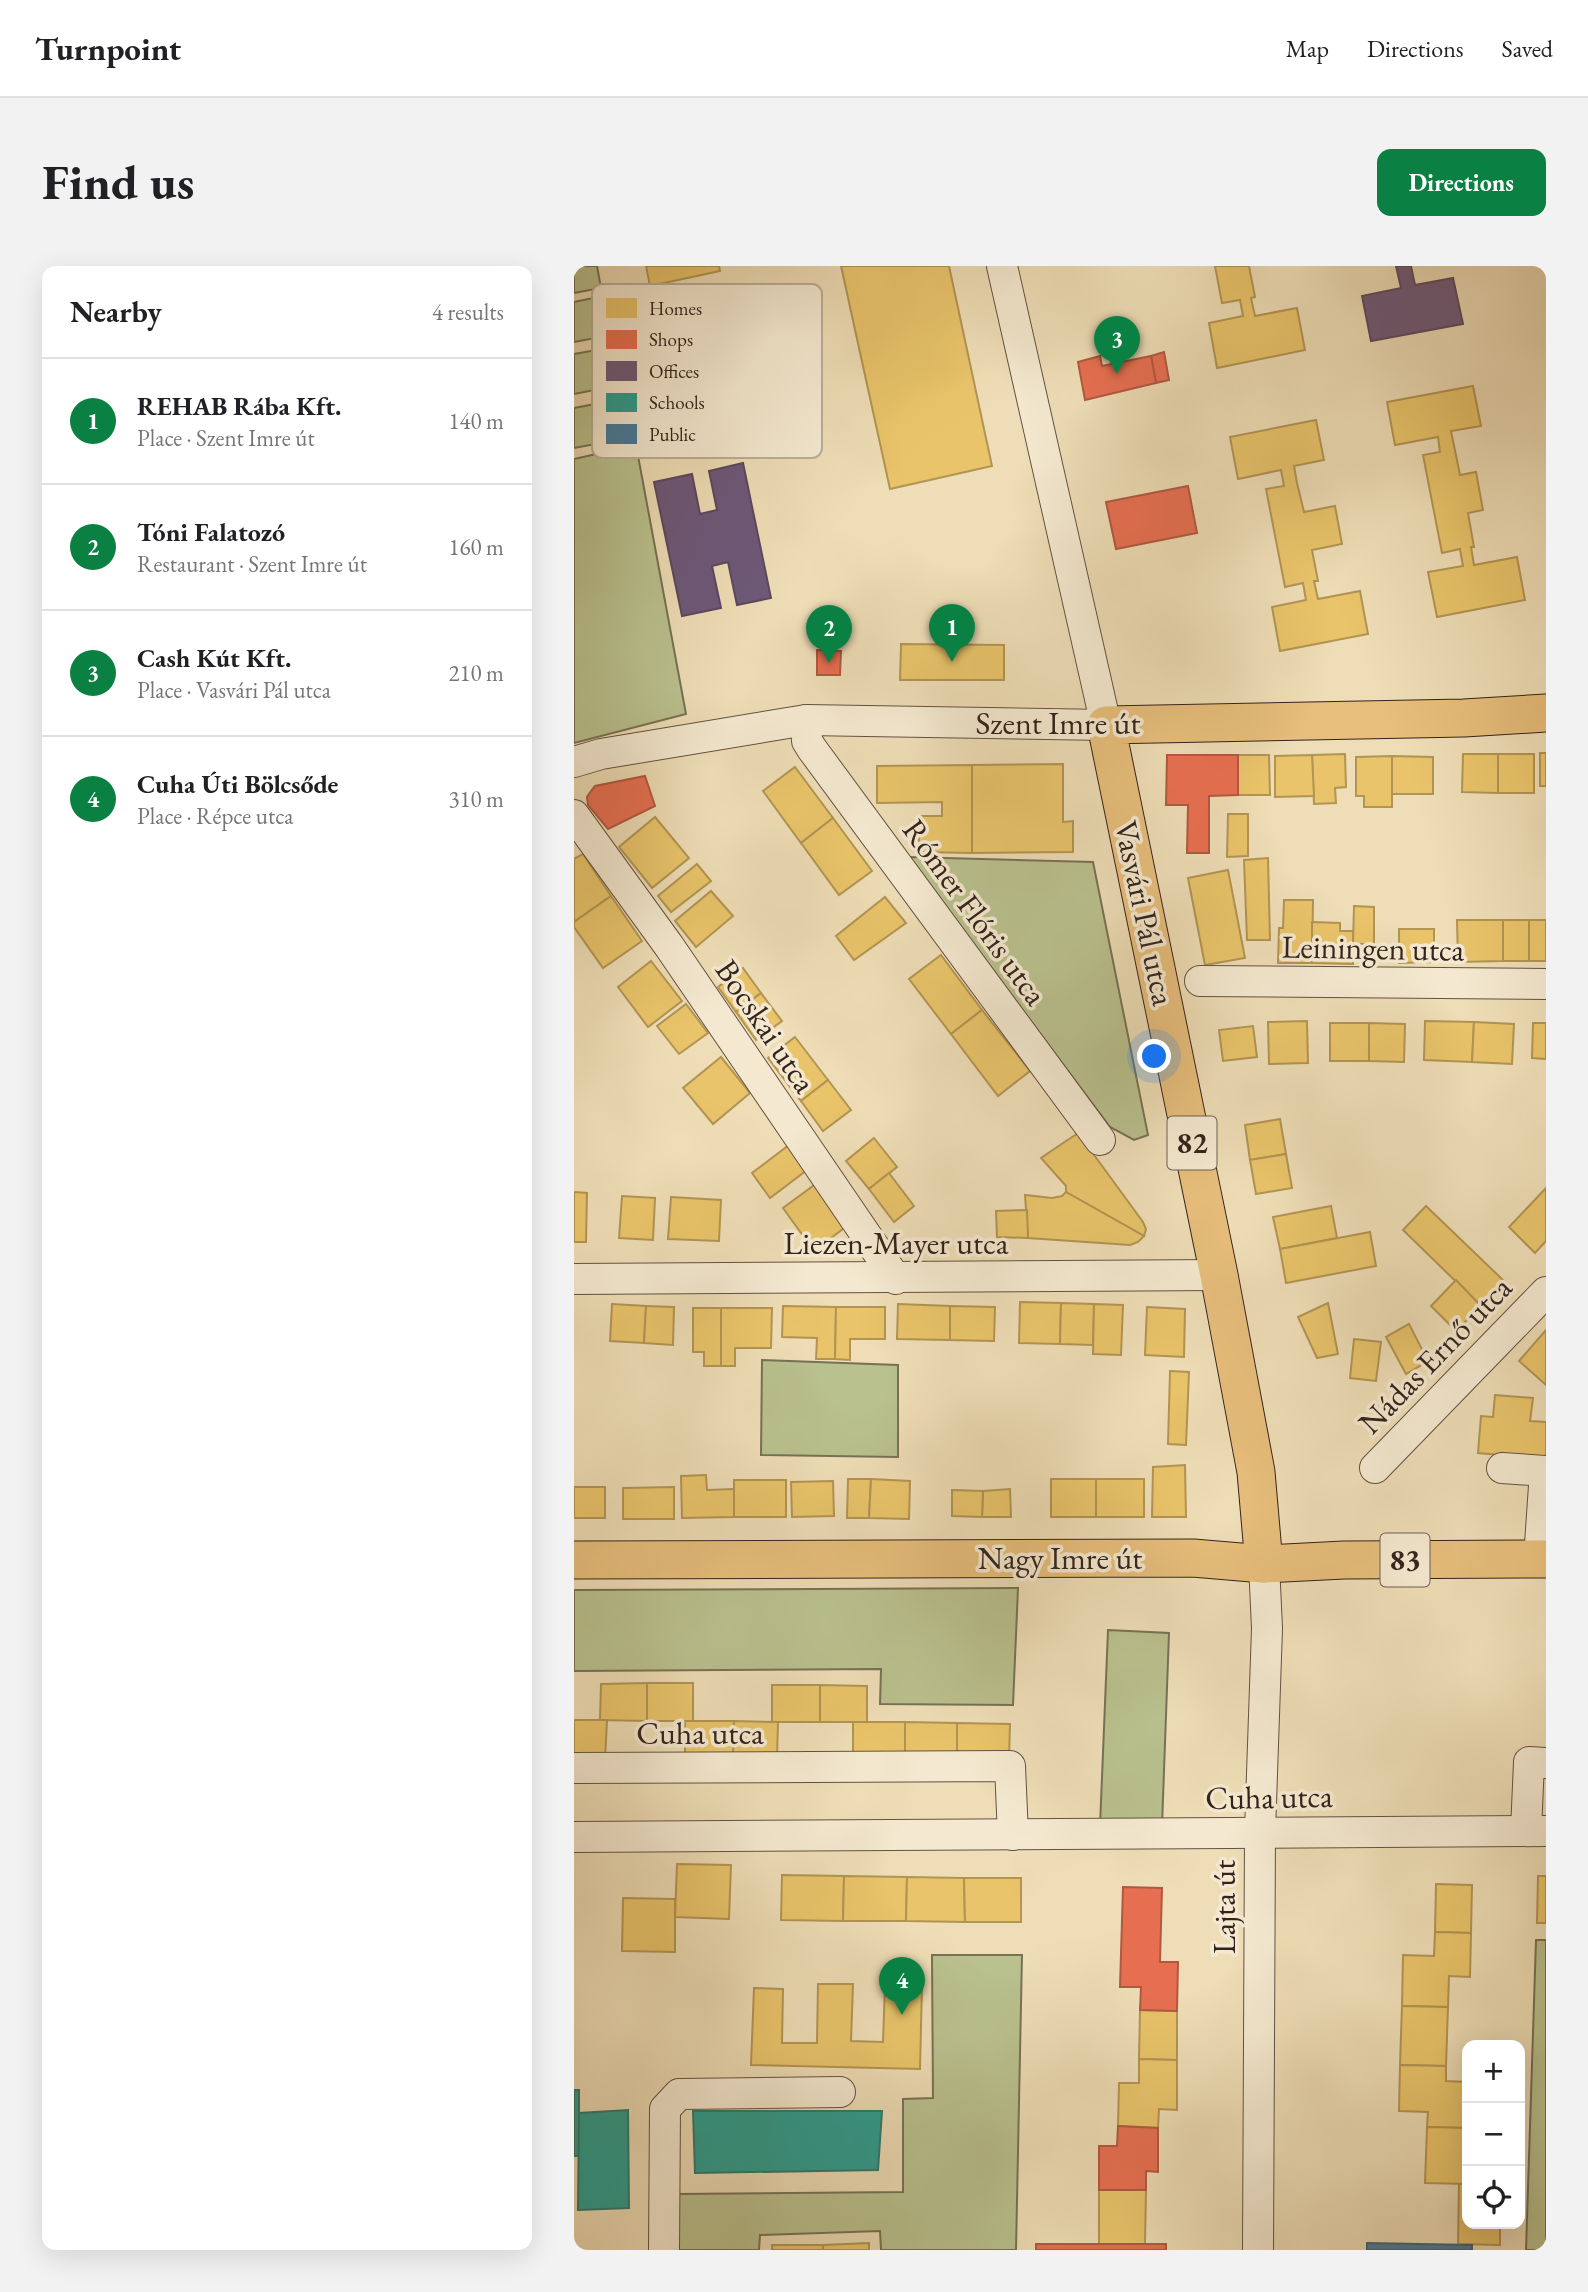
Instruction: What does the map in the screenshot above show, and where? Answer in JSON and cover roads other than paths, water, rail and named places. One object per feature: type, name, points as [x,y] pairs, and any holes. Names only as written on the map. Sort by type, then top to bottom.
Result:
[{"type":"main road","name":"Szent Imre út","points":[[1106,725],[1464,718],[1546,713]]},
{"type":"main road","name":"Vasvári Pál utca","points":[[1106,725],[1219,1275],[1256,1472],[1264,1564]]},
{"type":"main road","name":"Nagy Imre út","points":[[574,1560],[1193,1558],[1264,1564],[1344,1560],[1542,1559]]},
{"type":"street","name":"Vasvári Pál utca","points":[[1002,266],[1106,725]]},
{"type":"street","name":"Szent Imre út","points":[[574,762],[601,754],[806,720],[1106,725]]},
{"type":"street","name":"Rómer Flóris utca","points":[[806,720],[807,741],[811,749],[1100,1140]]},
{"type":"street","name":"Bocskai utca","points":[[574,815],[669,946],[896,1279]]},
{"type":"street","name":"Leiningen utca","points":[[1200,981],[1546,984]]},
{"type":"street","name":"Liezen-Mayer utca","points":[[574,1279],[1219,1275]]},
{"type":"street","name":"Nádas Ernő utca","points":[[1375,1468],[1546,1292]]},
{"type":"street","points":[[1502,1468],[1545,1471],[1542,1559]]},
{"type":"street","name":"Lajta út","points":[[1258,2250],[1260,1832],[1266,1628],[1264,1564]]},
{"type":"street","name":"Cuha utca","points":[[574,1837],[1536,1831],[1529,1762],[1546,1763]]},
{"type":"street","name":"Cuha utca","points":[[574,1769],[1010,1766],[1013,1835]]},
{"type":"street","points":[[664,2250],[665,2109],[679,2094],[840,2092]]},
{"type":"place","name":"Cash Kút Kft.","points":[[1117,374]]},
{"type":"place","name":"REHAB Rába Kft.","points":[[952,662]]},
{"type":"place","name":"Tóni Falatozó","points":[[829,663]]},
{"type":"place","name":"Cuha Úti Bölcsőde","points":[[902,2015]]}]
